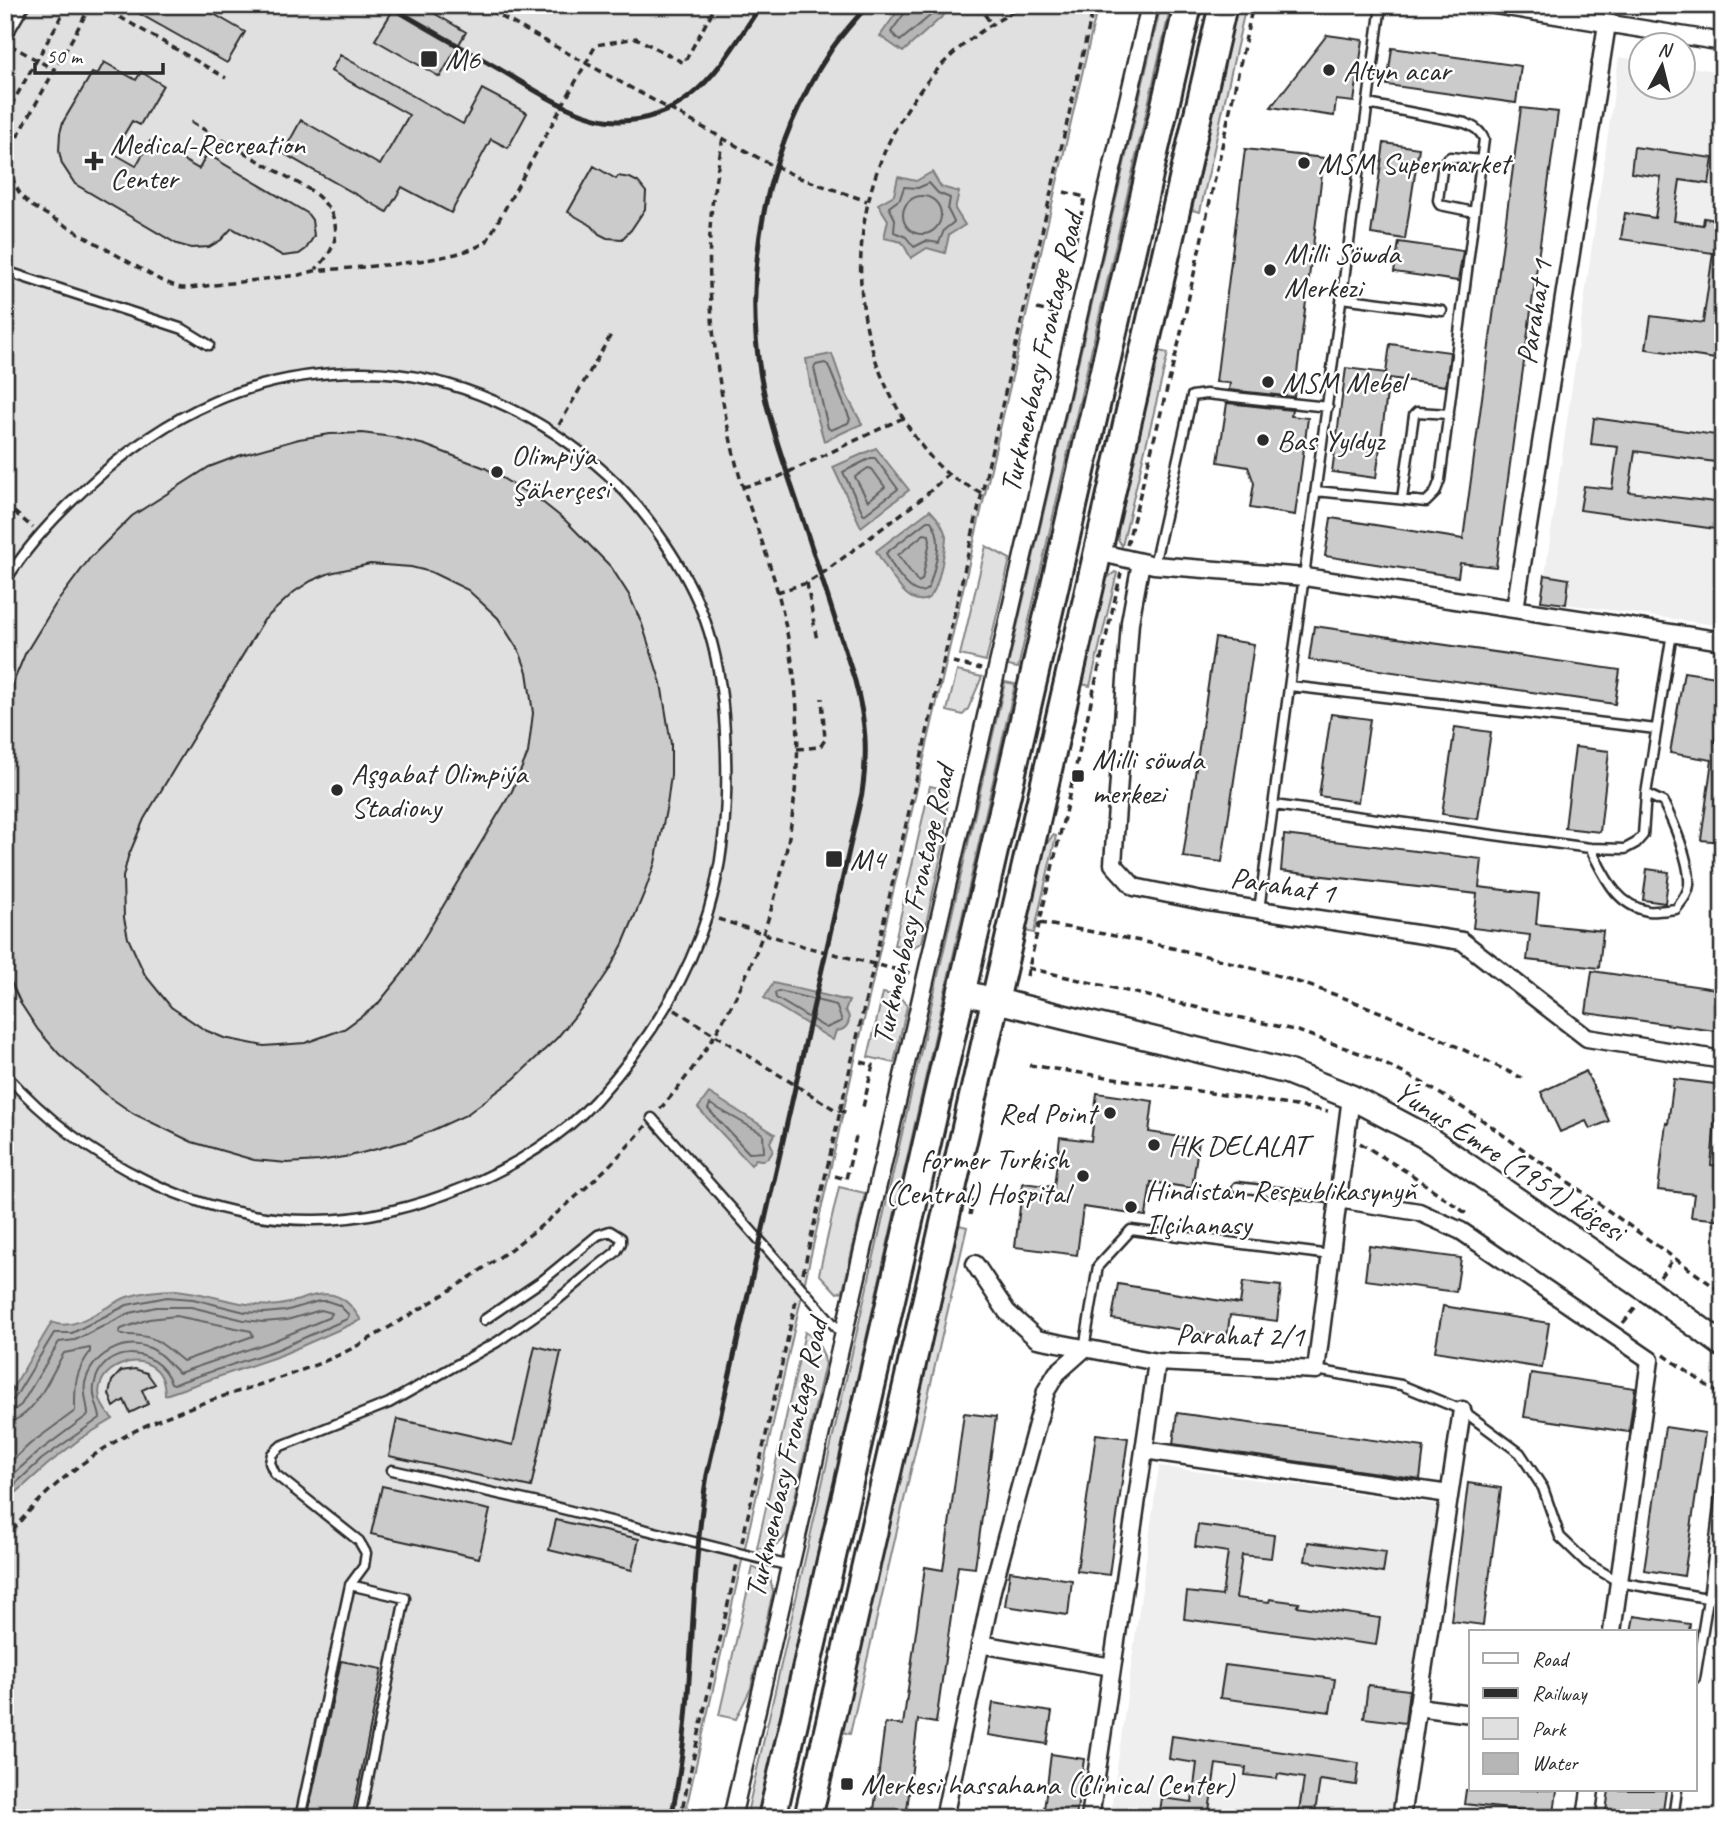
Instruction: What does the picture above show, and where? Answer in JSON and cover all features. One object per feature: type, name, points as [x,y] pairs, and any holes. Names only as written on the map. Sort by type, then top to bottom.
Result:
[{"type":"main road","points":[[772,1818],[1188,5]]},
{"type":"main road","points":[[808,1818],[1223,5]]},
{"type":"street","points":[[5,31],[20,5]]},
{"type":"street","name":"Turkmenbasy Frontage Road","points":[[732,1818],[1150,5]]},
{"type":"street","points":[[1494,5],[1723,42]]},
{"type":"street","name":"Parahat 1","points":[[1515,609],[1607,24]]},
{"type":"street","points":[[1097,552],[1148,563],[1305,578],[1723,641]]},
{"type":"street","name":"Parahat 1","points":[[1148,563],[1130,622],[1113,864],[1134,887],[1462,942],[1587,1038],[1723,1060]]},
{"type":"street","name":"Ýunus Emre (1951) köçesi","points":[[961,992],[1287,1072],[1350,1106],[1423,1135],[1723,1345]]},
{"type":"street","name":"Parahat 2/1","points":[[975,1264],[1007,1312],[1037,1339],[1157,1362],[1316,1370],[1350,1106]]},
{"type":"street","points":[[1338,1199],[1419,1212],[1461,1231],[1650,1360],[1612,1630]]},
{"type":"street","points":[[944,1818],[992,1590],[1046,1391],[1057,1373],[1084,1349]]},
{"type":"street","points":[[1090,1818],[1157,1362]]},
{"type":"street","points":[[1401,1818],[1462,1410]]},
{"type":"street","points":[[1144,1450],[1449,1494]]},
{"type":"street","points":[[980,1644],[1112,1667]]},
{"type":"street","points":[[1417,1707],[1469,1714]]},
{"type":"street","points":[[1586,1818],[1590,1792]]},
{"type":"lane","points":[[1259,910],[1381,5]]},
{"type":"lane","points":[[1317,491],[1426,502],[1435,493],[1440,480],[1449,414],[1484,139],[1475,127],[1368,104]]},
{"type":"lane","points":[[1474,212],[1440,205],[1438,200],[1443,163],[1450,157],[1482,160]]},
{"type":"lane","points":[[5,271],[168,324],[195,335],[209,345]]},
{"type":"lane","points":[[1342,298],[1442,311]]},
{"type":"lane","points":[[5,582],[40,534],[102,473],[149,435],[210,403],[242,391],[310,374],[383,372],[449,384],[514,409],[554,433],[600,468],[640,508],[689,586],[704,617],[722,691],[727,799],[720,867],[707,916],[688,965],[667,1005],[634,1054],[594,1102],[540,1145],[490,1175],[448,1193],[415,1204],[347,1218],[314,1220],[245,1212],[201,1201],[146,1180],[116,1164],[58,1125],[5,1074]]},
{"type":"lane","points":[[1148,563],[1192,396],[1206,394],[1328,407]]},
{"type":"lane","points":[[1402,499],[1414,415],[1417,412],[1449,414]]},
{"type":"lane","points":[[1274,805],[1590,848],[1625,849],[1643,835],[1646,794],[1672,633]]},
{"type":"lane","points":[[1290,686],[1656,729]]},
{"type":"lane","points":[[1590,848],[1611,887],[1625,902],[1648,911],[1676,909],[1685,897],[1689,884],[1681,842],[1663,802],[1646,794]]},
{"type":"lane","points":[[653,1118],[843,1335]]},
{"type":"lane","points":[[1237,1187],[1338,1199]]},
{"type":"lane","points":[[1084,1349],[1098,1266],[1131,1230],[1331,1255]]},
{"type":"lane","points":[[300,1818],[351,1585],[364,1566],[365,1549],[359,1541],[275,1474],[270,1463],[272,1454],[281,1446],[389,1403],[497,1342],[556,1301],[607,1260],[620,1246],[621,1238],[614,1232],[604,1232],[543,1280],[484,1320]]},
{"type":"lane","points":[[1316,1370],[1401,1385],[1462,1410],[1520,1453],[1543,1488],[1560,1537],[1587,1563],[1619,1582],[1723,1601]]},
{"type":"lane","points":[[392,1470],[790,1566]]},
{"type":"lane","points":[[1696,1672],[1708,1599],[1723,1472]]},
{"type":"lane","points":[[351,1585],[405,1598],[360,1818]]},
{"type":"lane","points":[[1673,1818],[1677,1792]]},
{"type":"path","points":[[5,116],[68,5]]},
{"type":"path","points":[[91,5],[15,141],[10,156],[14,185],[32,206],[160,279],[181,288],[442,257],[478,248],[487,241],[596,45],[636,37],[684,63],[716,5]]},
{"type":"path","points":[[99,5],[226,78]]},
{"type":"path","points":[[480,5],[800,178],[867,201]]},
{"type":"path","points":[[978,5],[992,25]]},
{"type":"path","points":[[982,493],[948,474],[903,418],[884,383],[864,316],[860,270],[863,223],[867,201],[886,146],[916,96],[946,61],[992,25],[1028,5]]},
{"type":"path","points":[[680,1818],[1094,5]]},
{"type":"path","points":[[1027,976],[1124,559],[1206,226],[1253,5]]},
{"type":"path","points":[[5,42],[55,70]]},
{"type":"path","points":[[191,122],[310,190],[326,202],[335,220],[335,235],[328,255],[314,271]]},
{"type":"path","points":[[5,1540],[52,1488],[75,1468],[113,1443],[171,1414],[257,1387],[368,1341],[447,1294],[546,1225],[590,1184],[653,1118],[688,1077],[715,1035],[756,952],[763,932],[782,863],[794,798],[797,749],[791,656],[777,592],[743,487],[730,436],[716,358],[711,305],[709,229],[723,137]]},
{"type":"path","points":[[1064,192],[1086,197],[1075,243]]},
{"type":"path","points":[[1194,223],[1206,226]]},
{"type":"path","points":[[1037,309],[1058,314],[1069,267]]},
{"type":"path","points":[[554,433],[612,333]]},
{"type":"path","points":[[743,487],[774,479],[903,418]]},
{"type":"path","points":[[777,592],[807,583],[823,573],[914,504],[948,474]]},
{"type":"path","points":[[5,504],[40,534]]},
{"type":"path","points":[[807,583],[817,641]]},
{"type":"path","points":[[797,749],[820,747],[825,740],[822,698]]},
{"type":"path","points":[[707,916],[806,947],[925,977]]},
{"type":"path","points":[[1039,923],[1122,936],[1261,970],[1391,1016],[1522,1078]]},
{"type":"path","points":[[667,1005],[840,1111],[849,1113]]},
{"type":"path","points":[[861,1062],[873,1065],[863,1107]]},
{"type":"path","points":[[1030,1065],[1350,1106]]},
{"type":"path","points":[[835,1176],[846,1179],[857,1132]]},
{"type":"path","points":[[970,1215],[974,1199]]},
{"type":"path","points":[[5,1528],[11,1531]]},
{"type":"shaded area","points":[[1619,57],[1626,58],[1626,102],[1696,102],[1696,68],[1723,72],[1723,626],[1566,604],[1569,579],[1545,575]]},
{"type":"shaded area","points":[[1159,1466],[1441,1505],[1398,1818],[1110,1818]]},
{"type":"green space","name":"Olimpiýa Şäherçesi","points":[[5,5],[1098,5],[882,940],[684,1818],[5,1818]]},
{"type":"green space","points":[[1161,5],[1171,5],[1018,668],[1008,666]]},
{"type":"green space","points":[[1237,5],[1246,5],[1200,212],[1192,210]]},
{"type":"green space","points":[[1159,351],[1168,353],[1122,546],[1118,539],[1118,527]]},
{"type":"green space","points":[[986,546],[1010,559],[986,661],[960,655]]},
{"type":"green space","points":[[1117,573],[1090,686],[1082,684],[1106,579]]},
{"type":"green space","points":[[957,671],[982,677],[963,715],[947,711]]},
{"type":"green space","points":[[1005,682],[1015,684],[757,1818],[746,1818]]},
{"type":"green space","points":[[930,786],[948,790],[946,834],[922,942],[912,948],[894,945]]},
{"type":"green space","points":[[1053,835],[1056,836],[1034,933],[1025,931],[1044,848]]},
{"type":"green space","points":[[883,993],[900,997],[907,1006],[894,1063],[868,1057]]},
{"type":"green space","points":[[839,1187],[865,1193],[843,1291],[837,1293],[819,1274]]},
{"type":"green space","points":[[959,1225],[967,1227],[850,1734],[842,1732]]},
{"type":"green space","points":[[805,1332],[818,1345],[825,1363],[787,1533],[775,1546],[757,1548]]},
{"type":"green space","points":[[753,1567],[770,1577],[773,1592],[751,1688],[736,1719],[719,1715]]},
{"type":"water","points":[[902,5],[955,5],[903,52],[880,36]]},
{"type":"water","points":[[932,172],[941,187],[959,192],[955,209],[965,225],[949,235],[945,253],[927,248],[911,258],[902,242],[884,238],[888,220],[878,204],[894,195],[898,177],[916,181]]},
{"type":"water","points":[[832,354],[846,394],[862,424],[824,441],[813,401],[806,359]]},
{"type":"water","points":[[876,448],[909,490],[861,527],[833,467]]},
{"type":"water","points":[[930,510],[944,529],[946,544],[934,591],[931,596],[920,600],[912,598],[902,590],[876,551]]},
{"type":"water","points":[[773,983],[849,1001],[845,1010],[849,1017],[848,1024],[844,1029],[836,1031],[833,1040],[764,998]]},
{"type":"water","points":[[709,1093],[775,1134],[770,1142],[773,1149],[769,1157],[765,1160],[756,1159],[751,1165],[698,1108]]},
{"type":"water","points":[[176,1290],[266,1306],[286,1304],[313,1296],[333,1295],[346,1302],[361,1320],[279,1356],[165,1395],[161,1376],[150,1365],[135,1362],[120,1365],[107,1373],[100,1386],[101,1402],[113,1419],[80,1439],[17,1492],[5,1495],[5,1401],[52,1322],[70,1324],[90,1317],[127,1297]]},
{"type":"building","points":[[124,5],[198,5],[245,32],[227,63]]},
{"type":"building","name":"M6","points":[[396,5],[420,5],[466,32],[440,77],[375,40]]},
{"type":"building","name":"Altyn acar","points":[[1327,35],[1363,40],[1354,102],[1336,100],[1334,116],[1271,107]]},
{"type":"building","points":[[1392,48],[1521,66],[1516,103],[1387,85]]},
{"type":"building","points":[[340,55],[463,124],[482,89],[527,113],[508,148],[491,139],[451,213],[402,187],[387,212],[283,153],[301,120],[380,165],[409,115],[331,71]]},
{"type":"building","name":"Medical-Recreation Center","points":[[104,62],[136,80],[141,72],[163,85],[140,125],[132,121],[113,153],[136,166],[150,141],[199,169],[207,154],[307,213],[312,220],[314,236],[306,249],[299,254],[283,256],[232,228],[221,240],[209,247],[191,248],[177,244],[75,184],[62,164],[59,151],[60,133],[63,122],[92,73],[97,75]]},
{"type":"building","points":[[1521,108],[1558,112],[1496,567],[1460,563],[1458,577],[1325,556],[1331,518],[1463,539]]},
{"type":"building","points":[[1384,143],[1419,148],[1405,239],[1371,234]]},
{"type":"building","points":[[1634,147],[1713,158],[1709,184],[1680,180],[1674,221],[1703,225],[1704,218],[1723,221],[1723,280],[1716,326],[1723,327],[1723,360],[1646,349],[1651,316],[1703,323],[1713,253],[1621,239],[1625,213],[1655,218],[1661,177],[1631,173]]},
{"type":"building","name":"Milli Söwda Merkezi","points":[[1245,149],[1324,158],[1294,397],[1229,390],[1230,383],[1216,382]]},
{"type":"building","points":[[594,166],[616,179],[618,176],[638,182],[646,192],[645,209],[622,239],[607,238],[599,234],[592,226],[568,212]]},
{"type":"building","points":[[1399,242],[1463,251],[1458,281],[1394,272]]},
{"type":"building","points":[[1390,344],[1450,352],[1446,386],[1389,378],[1376,478],[1332,472],[1346,368],[1386,373]]},
{"type":"building","name":"Bas Yyldyz","points":[[1227,403],[1292,410],[1291,416],[1308,418],[1295,515],[1250,508],[1254,483],[1248,467],[1218,462]]},
{"type":"building","points":[[1594,418],[1723,436],[1723,463],[1635,451],[1629,492],[1723,503],[1723,530],[1580,510],[1584,486],[1612,489],[1618,447],[1591,444]]},
{"type":"building","name":"Aşgabat Olimpiýa Stadiony","points":[[362,433],[425,445],[485,468],[541,501],[566,521],[611,567],[629,595],[642,624],[661,683],[671,744],[671,775],[655,863],[623,944],[593,994],[557,1038],[514,1079],[466,1115],[411,1140],[350,1156],[287,1163],[254,1160],[192,1142],[134,1114],[108,1096],[59,1054],[38,1030],[21,1004],[5,969],[5,702],[25,654],[55,605],[90,558],[132,516],[209,467],[299,439]],"holes":[[[370,564],[411,567],[431,572],[468,590],[498,618],[520,653],[527,672],[533,713],[528,753],[512,791],[403,973],[377,1005],[344,1029],[305,1043],[264,1046],[224,1038],[205,1030],[171,1007],[145,975],[128,938],[124,918],[123,877],[128,857],[144,819],[264,620],[294,592],[330,573]]]},
{"type":"building","points":[[1545,575],[1569,579],[1566,604],[1541,601]]},
{"type":"building","points":[[1314,626],[1620,670],[1615,704],[1309,660]]},
{"type":"building","points":[[1215,638],[1254,644],[1222,862],[1183,857]]},
{"type":"building","points":[[1684,672],[1723,678],[1715,742],[1723,742],[1723,842],[1701,840],[1712,760],[1670,753]]},
{"type":"building","points":[[1331,714],[1370,719],[1358,802],[1319,796]]},
{"type":"building","points":[[1455,727],[1491,732],[1478,819],[1442,814]]},
{"type":"building","points":[[1575,747],[1609,751],[1600,832],[1565,828]]},
{"type":"building","points":[[1284,835],[1482,859],[1479,887],[1539,894],[1536,924],[1603,931],[1599,968],[1527,960],[1530,935],[1473,928],[1477,894],[1281,871]]},
{"type":"building","points":[[1647,869],[1669,872],[1665,903],[1643,900]]},
{"type":"building","points":[[1592,971],[1723,990],[1723,1032],[1586,1013]]},
{"type":"building","points":[[1586,1071],[1609,1121],[1590,1129],[1586,1121],[1560,1132],[1541,1092]]},
{"type":"building","points":[[1674,1079],[1723,1085],[1723,1121],[1715,1120],[1711,1165],[1723,1166],[1723,1220],[1691,1217],[1694,1194],[1658,1190]]},
{"type":"building","name":"former Turkish (Central) Hospital","points":[[1097,1093],[1153,1101],[1149,1132],[1199,1140],[1192,1188],[1151,1182],[1146,1216],[1083,1207],[1077,1255],[1015,1247],[1023,1183],[1054,1187],[1060,1137],[1091,1141]]},
{"type":"building","points":[[1369,1246],[1461,1258],[1456,1292],[1365,1280]]},
{"type":"building","points":[[1243,1282],[1281,1286],[1277,1321],[1230,1315],[1227,1337],[1112,1319],[1118,1284],[1240,1304]]},
{"type":"building","points":[[1443,1306],[1549,1323],[1542,1368],[1435,1351]]},
{"type":"building","points":[[535,1346],[561,1352],[531,1487],[389,1456],[397,1419],[513,1445]]},
{"type":"building","points":[[135,1369],[147,1373],[155,1384],[142,1390],[148,1404],[130,1413],[124,1400],[114,1407],[109,1394],[112,1381],[121,1371]]},
{"type":"building","points":[[1531,1373],[1635,1388],[1629,1432],[1524,1417]]},
{"type":"building","points":[[964,1413],[996,1417],[975,1568],[958,1566],[936,1723],[918,1720],[906,1818],[873,1818],[885,1723],[903,1725],[925,1567],[943,1570]]},
{"type":"building","points":[[1177,1413],[1424,1447],[1420,1479],[1173,1444]]},
{"type":"building","points":[[1665,1427],[1705,1433],[1684,1576],[1644,1570]]},
{"type":"building","points":[[1096,1434],[1128,1438],[1109,1575],[1077,1571]]},
{"type":"building","points":[[1468,1483],[1501,1488],[1483,1625],[1451,1621]]},
{"type":"building","points":[[382,1486],[490,1510],[479,1558],[371,1534]]},
{"type":"building","points":[[556,1520],[639,1539],[632,1570],[549,1550]]},
{"type":"building","points":[[1198,1525],[1274,1535],[1271,1558],[1242,1555],[1236,1598],[1299,1603],[1297,1606],[1380,1618],[1376,1645],[1184,1619],[1187,1592],[1222,1596],[1228,1552],[1195,1547]]},
{"type":"building","points":[[1308,1542],[1386,1552],[1383,1573],[1305,1561]]},
{"type":"building","points":[[1010,1571],[1072,1580],[1068,1615],[1005,1606]]},
{"type":"building","points":[[1634,1616],[1690,1624],[1689,1630],[1631,1630]]},
{"type":"building","points":[[341,1661],[382,1669],[352,1818],[307,1818]]},
{"type":"building","points":[[1225,1665],[1335,1679],[1330,1712],[1220,1698]]},
{"type":"building","points":[[1368,1685],[1409,1690],[1405,1723],[1364,1718]]},
{"type":"building","points":[[993,1703],[1052,1712],[1047,1744],[988,1735]]},
{"type":"building","points":[[1172,1736],[1359,1763],[1356,1785],[1320,1780],[1314,1818],[1298,1818],[1304,1778],[1278,1774],[1277,1779],[1245,1775],[1246,1768],[1216,1764],[1208,1818],[1159,1818],[1162,1798],[1192,1802],[1197,1763],[1169,1759]]},
{"type":"building","points":[[1051,1754],[1084,1759],[1076,1818],[1043,1818]]},
{"type":"building","points":[[1466,1790],[1557,1792],[1554,1814],[1464,1804]]},
{"type":"building","points":[[1609,1792],[1666,1792],[1662,1818],[1605,1818]]},
{"type":"railway","points":[[388,5],[555,101],[588,116],[620,121],[656,115],[674,107],[700,88],[737,42],[761,5]]},
{"type":"railway","points":[[671,1818],[684,1733],[697,1560],[707,1475],[862,793],[865,764],[864,723],[855,681],[777,442],[764,394],[756,335],[758,250],[765,208],[790,126],[831,50],[868,5]]},
{"type":"place","name":"M6","points":[[429,59]]},
{"type":"place","name":"Altyn acar","points":[[1329,70]]},
{"type":"place","name":"Medical-Recreation Center","points":[[94,161]]},
{"type":"place","name":"MSM Supermarket","points":[[1304,163]]},
{"type":"place","name":"Milli Söwda Merkezi","points":[[1270,270]]},
{"type":"place","name":"MSM Mebel","points":[[1268,382]]},
{"type":"place","name":"Bas Yyldyz","points":[[1263,440]]},
{"type":"place","name":"Olimpiýa Şäherçesi","points":[[497,472]]},
{"type":"place","name":"Milli söwda merkezi","points":[[1078,776]]},
{"type":"place","name":"Aşgabat Olimpiýa Stadiony","points":[[337,790]]},
{"type":"place","name":"M4","points":[[834,859]]},
{"type":"place","name":"Red Point","points":[[1110,1113]]},
{"type":"place","name":"HK DELALAT","points":[[1154,1145]]},
{"type":"place","name":"former Turkish (Central) Hospital","points":[[1083,1176]]},
{"type":"place","name":"Hindistan Respublikasynyň Ilçihanasy","points":[[1131,1207]]},
{"type":"place","name":"Merkesi hassahana (Clinical Center)","points":[[847,1784]]}]
